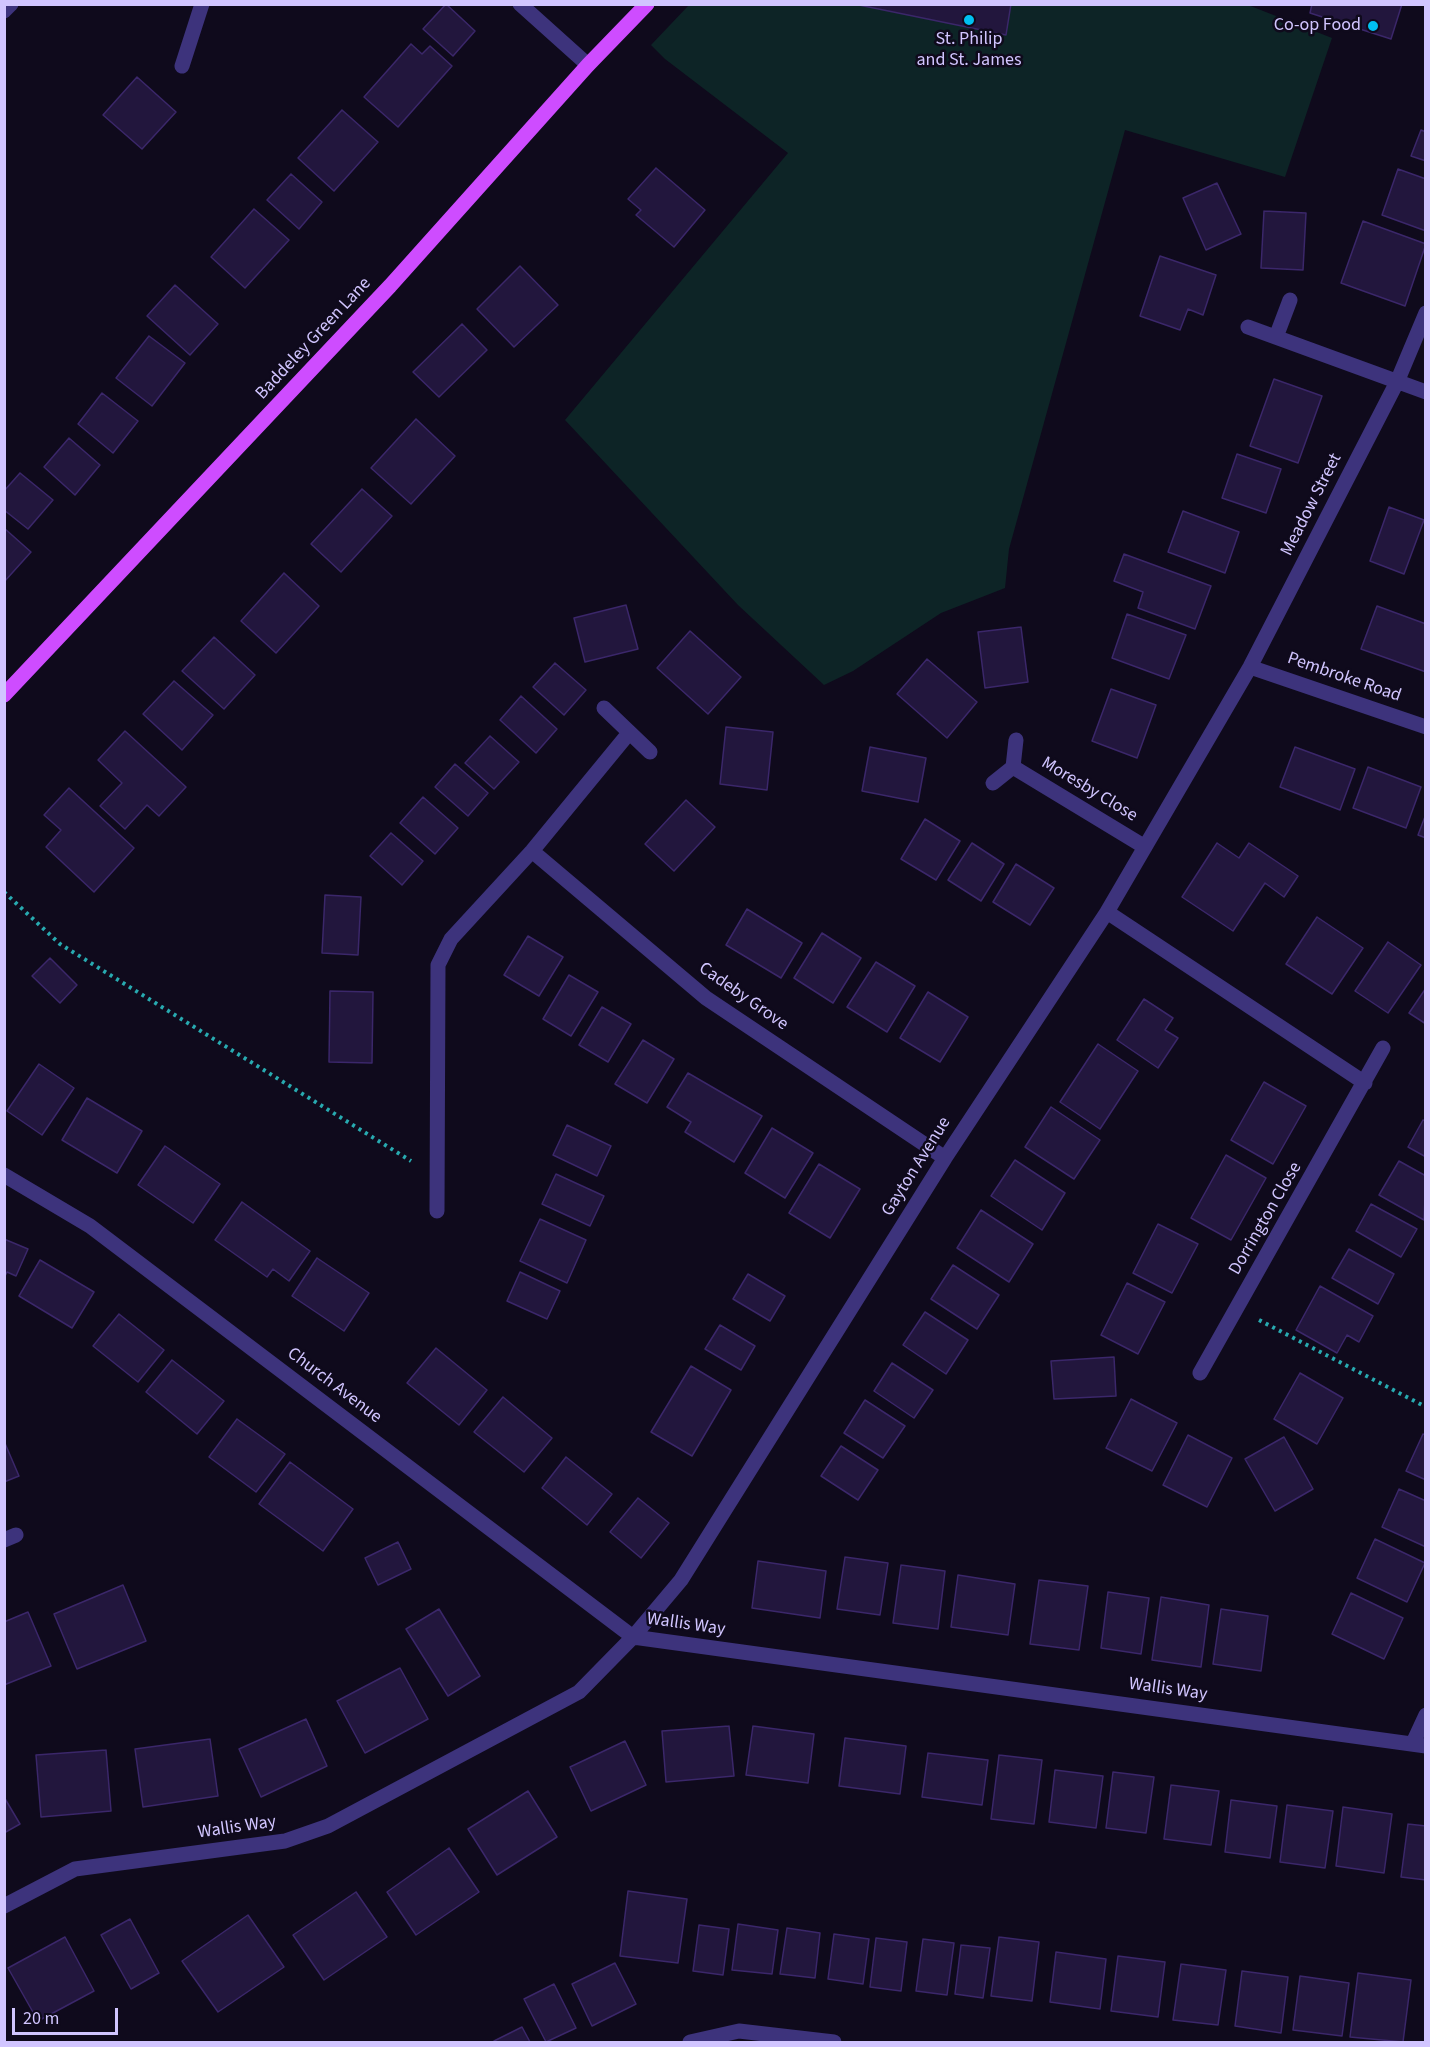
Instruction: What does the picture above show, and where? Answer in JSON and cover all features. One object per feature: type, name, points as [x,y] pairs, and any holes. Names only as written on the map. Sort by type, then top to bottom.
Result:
[{"type":"main road","name":"Baddeley Green Lane","points":[[4,695],[398,277],[588,65],[647,4]]},
{"type":"street","points":[[4,11],[11,4]]},
{"type":"street","points":[[182,66],[202,4]]},
{"type":"street","points":[[520,4],[588,65]]},
{"type":"street","points":[[1276,337],[1290,300]]},
{"type":"street","name":"Meadow Street","points":[[1223,710],[1250,667],[1397,382],[1425,313]]},
{"type":"street","points":[[1248,327],[1425,392]]},
{"type":"street","name":"Pembroke Road","points":[[1250,667],[1425,727]]},
{"type":"street","points":[[604,708],[650,752]]},
{"type":"street","name":"Gayton Avenue","points":[[633,1637],[681,1580],[945,1158],[1107,912],[1223,710]]},
{"type":"street","points":[[437,1211],[438,964],[451,939],[532,851],[629,733]]},
{"type":"street","name":"Moresby Close","points":[[993,783],[1012,766],[1017,740]]},
{"type":"street","name":"Moresby Close","points":[[1012,766],[1144,847]]},
{"type":"street","name":"Cadeby Grove","points":[[532,851],[706,998],[945,1158]]},
{"type":"street","points":[[1107,912],[1365,1083]]},
{"type":"street","name":"Dorrington Close","points":[[1200,1373],[1383,1048]]},
{"type":"street","name":"Church Avenue","points":[[4,1175],[90,1226],[633,1637]]},
{"type":"street","name":"Wallis Way","points":[[4,1906],[75,1869],[285,1841],[328,1826],[579,1692],[633,1637],[1419,1745]]},
{"type":"street","points":[[1419,1745],[1425,1716]]},
{"type":"street","points":[[690,2043],[739,2031],[834,2043]]},
{"type":"path","points":[[4,892],[60,944],[437,1177]]},
{"type":"path","points":[[1238,1308],[1425,1407]]},
{"type":"green space","points":[[689,5],[1248,5],[1332,38],[1285,177],[1125,130],[1009,549],[1005,588],[941,613],[853,671],[824,685],[738,605],[565,420],[788,153],[665,59],[651,45]]},
{"type":"building","points":[[446,4],[475,31],[453,56],[423,29]]},
{"type":"building","name":"St. Philip and St. James","points":[[854,4],[1011,4],[1006,35]]},
{"type":"building","name":"Co-op Food","points":[[1312,4],[1402,4],[1391,39],[1310,13]]},
{"type":"building","points":[[411,44],[422,54],[430,46],[452,66],[398,127],[364,97]]},
{"type":"building","points":[[137,77],[176,112],[142,149],[103,115]]},
{"type":"building","points":[[342,110],[378,142],[334,191],[298,158]]},
{"type":"building","points":[[1421,130],[1426,132],[1426,161],[1411,156]]},
{"type":"building","points":[[656,168],[705,210],[674,247],[636,215],[641,210],[628,199]]},
{"type":"building","points":[[1398,169],[1426,179],[1426,231],[1382,215]]},
{"type":"building","points":[[291,174],[322,202],[299,229],[267,200]]},
{"type":"building","points":[[1217,183],[1241,234],[1206,250],[1183,198]]},
{"type":"building","points":[[254,209],[289,240],[245,288],[211,257]]},
{"type":"building","points":[[1264,211],[1306,213],[1303,270],[1261,268]]},
{"type":"building","points":[[1363,221],[1426,244],[1405,306],[1341,283]]},
{"type":"building","points":[[1160,256],[1216,275],[1203,315],[1188,309],[1180,330],[1140,316]]},
{"type":"building","points":[[520,266],[558,305],[514,347],[477,309]]},
{"type":"building","points":[[175,285],[218,324],[190,355],[147,316]]},
{"type":"building","points":[[462,324],[487,350],[439,397],[413,372]]},
{"type":"building","points":[[149,336],[185,363],[152,406],[116,378]]},
{"type":"building","points":[[1274,379],[1322,396],[1298,463],[1250,446]]},
{"type":"building","points":[[102,393],[138,421],[113,453],[78,424]]},
{"type":"building","points":[[416,419],[455,456],[411,504],[371,468]]},
{"type":"building","points":[[69,438],[100,465],[75,495],[44,467]]},
{"type":"building","points":[[1237,454],[1281,469],[1266,513],[1222,498]]},
{"type":"building","points":[[20,473],[53,500],[28,529],[4,510],[4,491]]},
{"type":"building","points":[[362,489],[392,516],[341,572],[311,544]]},
{"type":"building","points":[[1389,507],[1424,520],[1404,574],[1370,561]]},
{"type":"building","points":[[1183,511],[1239,532],[1225,573],[1168,552]]},
{"type":"building","points":[[4,528],[31,552],[4,582]]},
{"type":"building","points":[[1124,554],[1211,586],[1195,629],[1138,608],[1143,592],[1114,581]]},
{"type":"building","points":[[284,573],[319,606],[276,653],[241,621]]},
{"type":"building","points":[[626,605],[638,649],[585,662],[574,618]]},
{"type":"building","points":[[1377,606],[1426,624],[1426,672],[1361,649]]},
{"type":"building","points":[[1127,614],[1186,635],[1169,679],[1112,658]]},
{"type":"building","points":[[1021,627],[1028,682],[985,688],[978,632]]},
{"type":"building","points":[[690,631],[741,677],[708,714],[657,668]]},
{"type":"building","points":[[214,637],[255,675],[224,709],[182,671]]},
{"type":"building","points":[[927,659],[977,702],[947,738],[897,694]]},
{"type":"building","points":[[555,663],[586,690],[564,715],[533,687]]},
{"type":"building","points":[[174,681],[213,715],[182,750],[143,714]]},
{"type":"building","points":[[1111,689],[1156,705],[1137,758],[1092,741]]},
{"type":"building","points":[[521,696],[557,729],[536,753],[500,720]]},
{"type":"building","points":[[726,727],[773,732],[767,790],[720,784]]},
{"type":"building","points":[[125,731],[186,787],[159,816],[147,805],[125,829],[100,806],[122,783],[98,760]]},
{"type":"building","points":[[490,736],[519,762],[494,789],[465,763]]},
{"type":"building","points":[[870,747],[926,758],[918,802],[862,791]]},
{"type":"building","points":[[1295,747],[1355,769],[1340,810],[1280,787]]},
{"type":"building","points":[[455,764],[488,793],[468,816],[435,787]]},
{"type":"building","points":[[1368,767],[1421,787],[1406,828],[1353,808]]},
{"type":"building","points":[[69,788],[134,848],[94,892],[46,847],[61,830],[44,815]]},
{"type":"building","points":[[423,797],[458,828],[435,854],[400,823]]},
{"type":"building","points":[[686,800],[715,827],[674,871],[645,844]]},
{"type":"building","points":[[1426,814],[1426,838],[1418,835]]},
{"type":"building","points":[[925,819],[960,841],[936,880],[901,859]]},
{"type":"building","points":[[391,833],[423,861],[402,885],[370,856]]},
{"type":"building","points":[[972,843],[1004,864],[981,901],[948,880]]},
{"type":"building","points":[[1217,843],[1239,858],[1249,843],[1298,876],[1284,897],[1265,883],[1233,931],[1182,897]]},
{"type":"building","points":[[1016,864],[1054,888],[1030,925],[993,902]]},
{"type":"building","points":[[325,895],[361,897],[358,955],[322,953]]},
{"type":"building","points":[[747,909],[802,943],[781,978],[726,945]]},
{"type":"building","points":[[1317,917],[1363,948],[1332,994],[1286,964]]},
{"type":"building","points":[[822,933],[861,958],[833,1003],[794,978]]},
{"type":"building","points":[[528,936],[563,957],[539,996],[504,975]]},
{"type":"building","points":[[1388,942],[1421,965],[1388,1013],[1355,991]]},
{"type":"building","points":[[50,958],[77,985],[60,1003],[32,976]]},
{"type":"building","points":[[876,962],[915,986],[887,1032],[847,1007]]},
{"type":"building","points":[[569,975],[598,992],[571,1036],[543,1019]]},
{"type":"building","points":[[1426,988],[1426,1024],[1409,1013]]},
{"type":"building","points":[[330,991],[373,992],[372,1063],[329,1062]]},
{"type":"building","points":[[928,992],[968,1017],[940,1062],[900,1038]]},
{"type":"building","points":[[1144,999],[1173,1018],[1165,1030],[1178,1038],[1158,1068],[1117,1040]]},
{"type":"building","points":[[602,1007],[631,1024],[608,1062],[579,1045]]},
{"type":"building","points":[[643,1040],[674,1059],[647,1103],[615,1084]]},
{"type":"building","points":[[1098,1044],[1138,1071],[1100,1129],[1060,1102]]},
{"type":"building","points":[[39,1064],[74,1088],[42,1135],[7,1111]]},
{"type":"building","points":[[688,1073],[762,1116],[734,1162],[685,1132],[691,1122],[667,1107]]},
{"type":"building","points":[[1264,1082],[1306,1106],[1273,1164],[1231,1140]]},
{"type":"building","points":[[87,1098],[142,1131],[117,1173],[62,1140]]},
{"type":"building","points":[[1051,1107],[1100,1140],[1074,1179],[1025,1147]]},
{"type":"building","points":[[1423,1120],[1426,1121],[1426,1157],[1408,1147]]},
{"type":"building","points":[[567,1125],[611,1146],[597,1176],[553,1155]]},
{"type":"building","points":[[772,1128],[813,1153],[785,1198],[745,1173]]},
{"type":"building","points":[[165,1146],[220,1184],[193,1223],[138,1185]]},
{"type":"building","points":[[1226,1155],[1266,1178],[1231,1240],[1191,1218]]},
{"type":"building","points":[[1015,1160],[1065,1193],[1042,1230],[991,1196]]},
{"type":"building","points":[[1399,1161],[1426,1176],[1424,1220],[1379,1195]]},
{"type":"building","points":[[819,1164],[860,1189],[830,1238],[789,1213]]},
{"type":"building","points":[[556,1174],[604,1196],[590,1226],[542,1204]]},
{"type":"building","points":[[242,1202],[310,1251],[289,1281],[273,1269],[267,1277],[215,1240]]},
{"type":"building","points":[[1371,1204],[1417,1229],[1401,1257],[1356,1231]]},
{"type":"building","points":[[981,1210],[1033,1244],[1009,1282],[957,1248]]},
{"type":"building","points":[[540,1219],[586,1240],[567,1283],[520,1261]]},
{"type":"building","points":[[1158,1224],[1198,1244],[1172,1293],[1133,1273]]},
{"type":"building","points":[[4,1239],[28,1249],[16,1276],[7,1272],[4,1278]]},
{"type":"building","points":[[1349,1249],[1394,1274],[1378,1304],[1332,1278]]},
{"type":"building","points":[[317,1258],[369,1293],[344,1331],[292,1296]]},
{"type":"building","points":[[40,1260],[94,1292],[72,1328],[19,1296]]},
{"type":"building","points":[[953,1265],[999,1295],[977,1329],[931,1299]]},
{"type":"building","points":[[520,1272],[560,1291],[547,1319],[507,1301]]},
{"type":"building","points":[[748,1274],[785,1296],[770,1321],[733,1299]]},
{"type":"building","points":[[1127,1283],[1165,1302],[1138,1354],[1101,1335]]},
{"type":"building","points":[[1320,1286],[1373,1316],[1359,1342],[1347,1335],[1337,1353],[1296,1330]]},
{"type":"building","points":[[925,1312],[968,1340],[946,1374],[903,1345]]},
{"type":"building","points":[[119,1314],[164,1350],[138,1382],[93,1346]]},
{"type":"building","points":[[720,1325],[755,1346],[741,1370],[705,1349]]},
{"type":"building","points":[[436,1348],[487,1390],[459,1425],[407,1383]]},
{"type":"building","points":[[1114,1357],[1116,1396],[1054,1399],[1051,1361]]},
{"type":"building","points":[[172,1360],[224,1401],[197,1434],[146,1392]]},
{"type":"building","points":[[892,1363],[933,1390],[914,1418],[874,1391]]},
{"type":"building","points":[[691,1366],[731,1390],[692,1456],[651,1432]]},
{"type":"building","points":[[1300,1373],[1343,1398],[1317,1444],[1274,1419]]},
{"type":"building","points":[[503,1397],[552,1438],[524,1472],[474,1432]]},
{"type":"building","points":[[1131,1399],[1177,1423],[1152,1471],[1106,1448]]},
{"type":"building","points":[[865,1400],[905,1426],[883,1458],[844,1433]]},
{"type":"building","points":[[237,1419],[285,1454],[256,1492],[209,1457]]},
{"type":"building","points":[[1423,1434],[1426,1435],[1426,1480],[1406,1471]]},
{"type":"building","points":[[1188,1435],[1232,1458],[1207,1507],[1163,1485]]},
{"type":"building","points":[[1284,1437],[1313,1489],[1275,1511],[1245,1459]]},
{"type":"building","points":[[4,1441],[19,1476],[4,1482]]},
{"type":"building","points":[[841,1446],[878,1470],[858,1500],[821,1476]]},
{"type":"building","points":[[566,1457],[612,1494],[587,1525],[542,1488]]},
{"type":"building","points":[[290,1462],[353,1509],[323,1551],[259,1504]]},
{"type":"building","points":[[1399,1489],[1426,1501],[1426,1547],[1382,1527]]},
{"type":"building","points":[[638,1498],[669,1523],[641,1558],[610,1532]]},
{"type":"building","points":[[1375,1539],[1425,1563],[1407,1602],[1357,1578]]},
{"type":"building","points":[[398,1542],[411,1569],[378,1585],[365,1558]]},
{"type":"building","points":[[845,1557],[888,1563],[880,1615],[837,1609]]},
{"type":"building","points":[[758,1561],[826,1571],[820,1618],[752,1608]]},
{"type":"building","points":[[901,1565],[945,1571],[938,1629],[893,1623]]},
{"type":"building","points":[[958,1575],[1015,1584],[1008,1635],[951,1627]]},
{"type":"building","points":[[1039,1580],[1088,1586],[1079,1650],[1030,1644]]},
{"type":"building","points":[[123,1585],[146,1641],[77,1669],[54,1614]]},
{"type":"building","points":[[1108,1592],[1149,1598],[1141,1654],[1101,1648]]},
{"type":"building","points":[[1351,1593],[1403,1618],[1384,1659],[1332,1634]]},
{"type":"building","points":[[1161,1597],[1209,1605],[1201,1667],[1152,1660]]},
{"type":"building","points":[[439,1609],[480,1676],[448,1696],[406,1629]]},
{"type":"building","points":[[1221,1609],[1268,1616],[1261,1671],[1213,1664]]},
{"type":"building","points":[[28,1612],[51,1666],[4,1685],[4,1622]]},
{"type":"building","points":[[400,1668],[428,1719],[365,1753],[337,1701]]},
{"type":"building","points":[[306,1719],[327,1766],[261,1797],[239,1749]]},
{"type":"building","points":[[729,1726],[734,1776],[666,1782],[662,1731]]},
{"type":"building","points":[[753,1726],[814,1734],[808,1783],[746,1775]]},
{"type":"building","points":[[845,1738],[906,1746],[900,1794],[839,1786]]},
{"type":"building","points":[[210,1739],[218,1796],[143,1807],[135,1749]]},
{"type":"building","points":[[625,1741],[646,1785],[591,1811],[570,1767]]},
{"type":"building","points":[[106,1750],[111,1811],[41,1817],[36,1755]]},
{"type":"building","points":[[928,1753],[988,1760],[982,1805],[922,1797]]},
{"type":"building","points":[[999,1755],[1042,1760],[1034,1824],[991,1819]]},
{"type":"building","points":[[1055,1770],[1103,1776],[1096,1828],[1049,1822]]},
{"type":"building","points":[[1113,1772],[1154,1777],[1146,1833],[1106,1828]]},
{"type":"building","points":[[1171,1785],[1219,1791],[1211,1845],[1164,1839]]},
{"type":"building","points":[[528,1791],[557,1837],[497,1875],[468,1829]]},
{"type":"building","points":[[4,1797],[20,1824],[4,1833]]},
{"type":"building","points":[[1231,1800],[1277,1806],[1270,1858],[1225,1852]]},
{"type":"building","points":[[1287,1805],[1333,1811],[1325,1868],[1280,1862]]},
{"type":"building","points":[[1343,1807],[1392,1814],[1384,1873],[1336,1866]]},
{"type":"building","points":[[1408,1824],[1426,1826],[1426,1880],[1401,1877]]},
{"type":"building","points":[[449,1848],[479,1892],[416,1935],[387,1892]]},
{"type":"building","points":[[628,1891],[687,1899],[678,1963],[620,1956]]},
{"type":"building","points":[[356,1892],[387,1937],[324,1980],[293,1935]]},
{"type":"building","points":[[248,1915],[284,1967],[218,2012],[182,1961]]},
{"type":"building","points":[[130,1919],[159,1973],[131,1989],[101,1935]]},
{"type":"building","points":[[738,1924],[778,1930],[772,1974],[732,1970]]},
{"type":"building","points":[[699,1925],[729,1929],[723,1975],[693,1971]]},
{"type":"building","points":[[787,1928],[820,1933],[815,1978],[780,1974]]},
{"type":"building","points":[[834,1934],[869,1939],[863,1984],[828,1979]]},
{"type":"building","points":[[65,1937],[94,1991],[38,2021],[8,1968]]},
{"type":"building","points":[[999,1937],[1039,1942],[1032,2001],[991,1996]]},
{"type":"building","points":[[876,1938],[907,1942],[901,1991],[870,1987]]},
{"type":"building","points":[[923,1939],[954,1943],[947,1995],[916,1991]]},
{"type":"building","points":[[961,1945],[990,1948],[983,1998],[955,1994]]},
{"type":"building","points":[[1056,1952],[1106,1959],[1100,2009],[1050,2002]]},
{"type":"building","points":[[1118,1956],[1165,1962],[1158,2017],[1111,2011]]},
{"type":"building","points":[[615,1963],[636,2004],[592,2026],[572,1984]]},
{"type":"building","points":[[1181,1964],[1226,1970],[1218,2025],[1173,2020]]},
{"type":"building","points":[[1242,1971],[1288,1977],[1281,2033],[1235,2026]]},
{"type":"building","points":[[1358,1973],[1411,1980],[1403,2042],[1350,2037]]},
{"type":"building","points":[[1300,1976],[1349,1983],[1342,2036],[1293,2030]]},
{"type":"building","points":[[554,1984],[576,2028],[546,2042],[524,1999]]},
{"type":"building","points":[[522,2027],[530,2042],[494,2042],[494,2041]]},
{"type":"place","name":"St. Philip and St. James","points":[[969,20]]},
{"type":"place","name":"Co-op Food","points":[[1373,26]]}]
